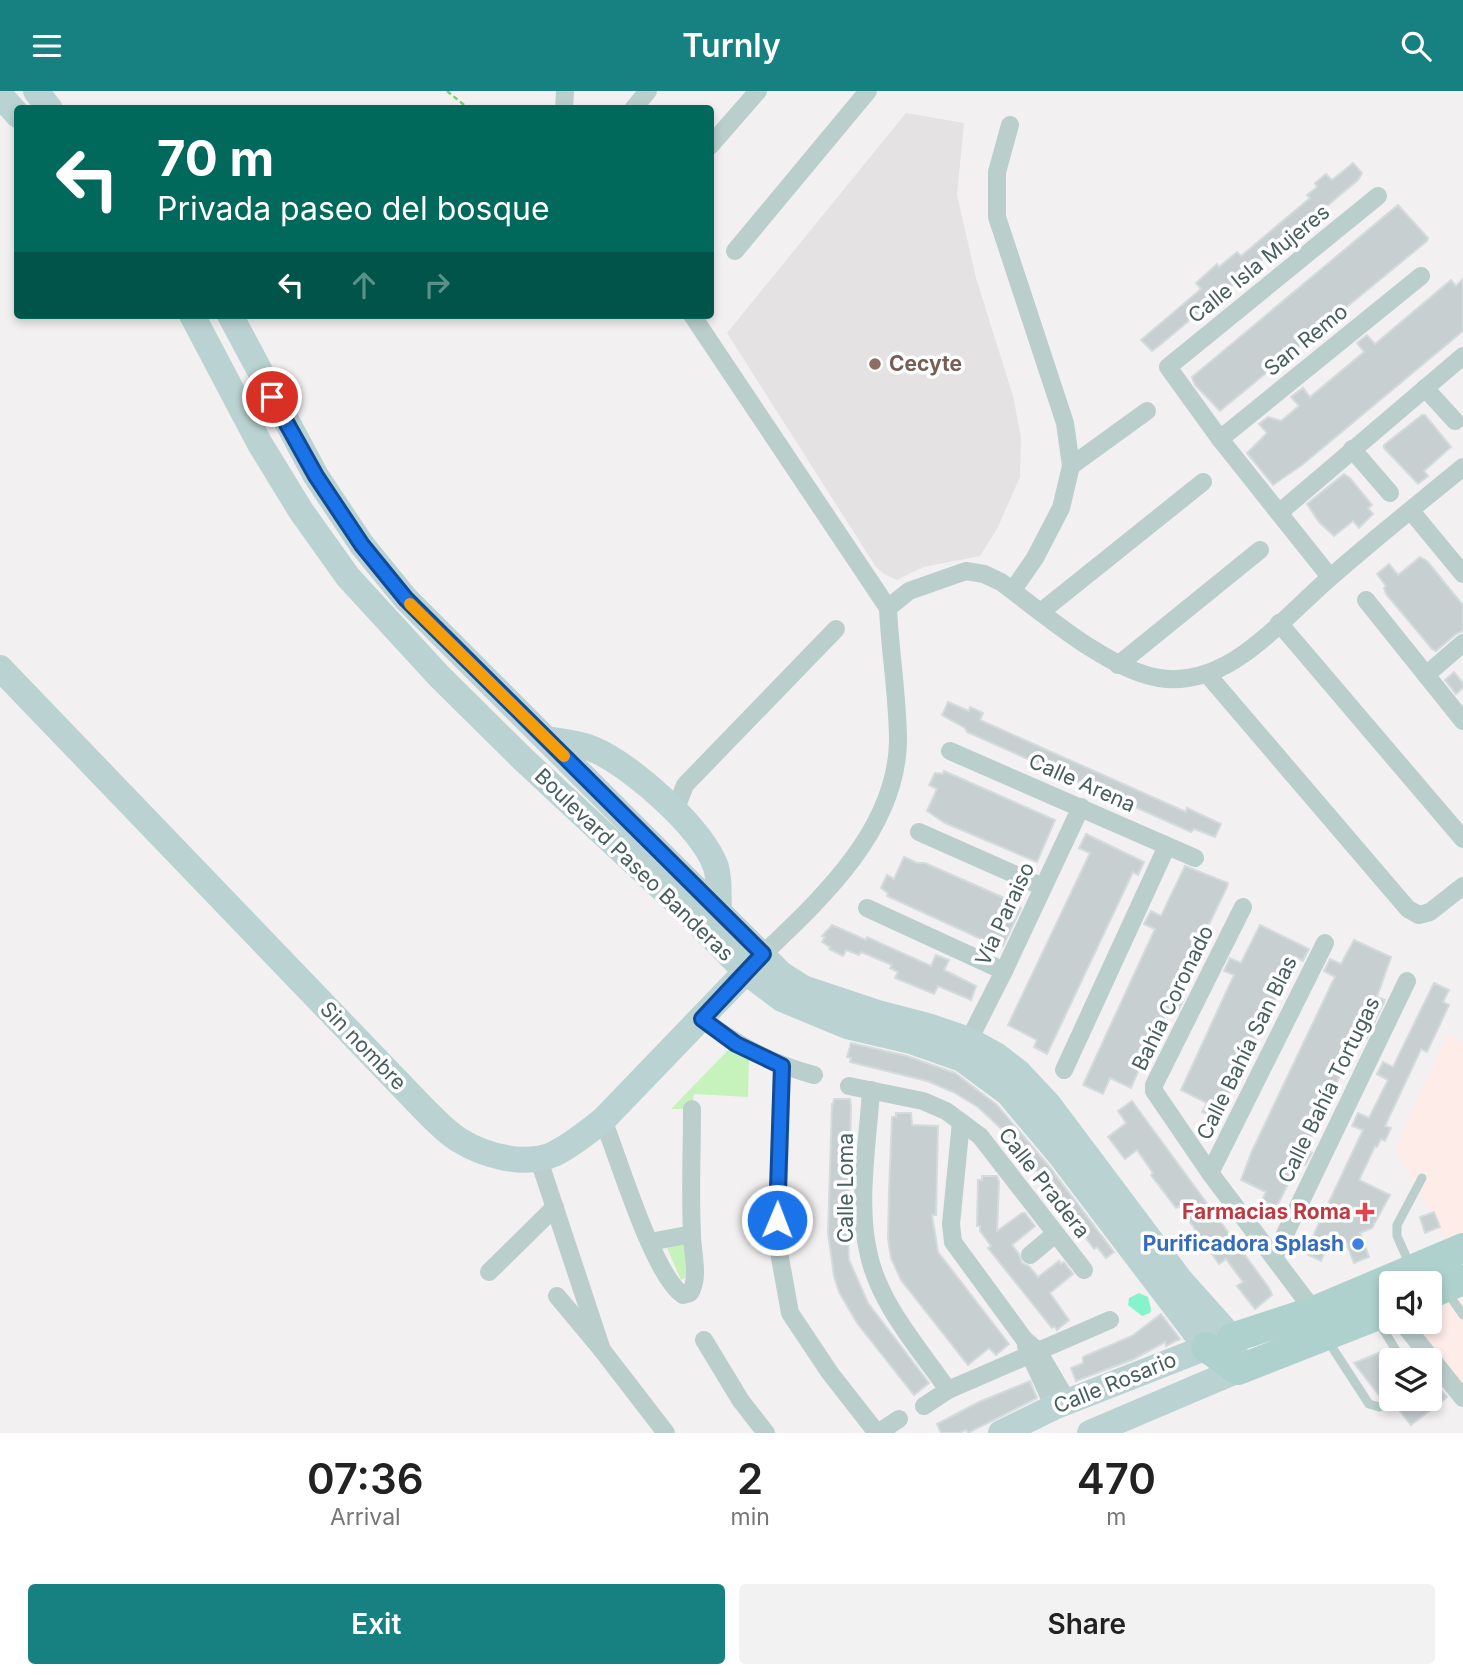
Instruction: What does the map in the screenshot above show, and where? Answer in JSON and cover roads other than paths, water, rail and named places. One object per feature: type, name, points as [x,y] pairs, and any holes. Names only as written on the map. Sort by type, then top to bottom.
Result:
[{"type":"main road","points":[[36,91],[47,105]]},
{"type":"main road","points":[[0,95],[14,111]]},
{"type":"main road","name":"Boulevard Paseo Banderas","points":[[194,319],[260,444],[301,510],[348,577],[439,676],[685,911],[754,963],[781,974],[803,988],[969,1041],[996,1055],[1018,1072],[1049,1105],[1181,1281],[1238,1370]]},
{"type":"main road","name":"Boulevard Paseo Banderas","points":[[232,319],[316,476],[362,545],[406,599],[719,910],[782,999],[847,1026],[911,1041],[962,1059],[1008,1093],[1219,1343]]},
{"type":"main road","name":"Sin nombre","points":[[0,668],[423,1108],[458,1140],[484,1152],[506,1158],[552,1155],[603,1120],[754,963]]},
{"type":"main road","points":[[547,739],[593,749],[632,771],[665,802],[698,837],[716,868],[719,910]]},
{"type":"main road","points":[[1238,1370],[1412,1270],[1463,1248]]},
{"type":"main road","points":[[1219,1343],[1320,1324],[1379,1317]]},
{"type":"main road","name":"Calle Rosario","points":[[1001,1433],[1061,1405],[1219,1343]]},
{"type":"main road","name":"Calle Rosario","points":[[1090,1433],[1238,1370]]},
{"type":"street","points":[[636,105],[648,91]]},
{"type":"street","points":[[714,141],[758,91]]},
{"type":"street","points":[[734,251],[868,91]]},
{"type":"street","points":[[1010,125],[998,171],[997,217],[1065,423],[1071,466],[1061,509],[1035,558],[1013,590]]},
{"type":"street","name":"Calle Isla Mujeres","points":[[1220,439],[1168,367],[1378,196]]},
{"type":"street","name":"San Remo","points":[[1220,439],[1421,276]]},
{"type":"street","points":[[695,319],[888,608],[895,679],[898,744],[890,786],[868,835],[845,870],[821,898],[754,963]]},
{"type":"street","points":[[1280,512],[1463,356]]},
{"type":"street","points":[[1425,388],[1455,421]]},
{"type":"street","points":[[1071,466],[1147,411]]},
{"type":"street","points":[[1220,439],[1330,577]]},
{"type":"street","points":[[1352,449],[1390,493]]},
{"type":"street","points":[[888,608],[909,591],[966,571],[985,574],[1013,590],[1118,665],[1141,674],[1177,680],[1207,674],[1228,664],[1279,623],[1330,577],[1463,467]]},
{"type":"street","points":[[1042,611],[1203,482]]},
{"type":"street","points":[[1411,511],[1463,574]]},
{"type":"street","points":[[1118,665],[1260,550]]},
{"type":"street","points":[[1366,600],[1463,721]]},
{"type":"street","points":[[1279,623],[1463,839]]},
{"type":"street","points":[[665,802],[685,785],[836,629]]},
{"type":"street","points":[[1426,675],[1463,643]]},
{"type":"street","points":[[1207,674],[1408,909],[1419,915],[1430,912],[1463,886]]},
{"type":"street","name":"Calle Arena","points":[[950,751],[1195,858]]},
{"type":"street","points":[[665,802],[685,785]]},
{"type":"street","name":"Vía Paraiso","points":[[969,1041],[1081,807]]},
{"type":"street","points":[[919,832],[1043,887]]},
{"type":"street","points":[[1064,1070],[1167,846]]},
{"type":"street","name":"Bahía Coronado","points":[[1243,907],[1154,1085],[1154,1091],[1210,1174],[1274,1257],[1320,1324]]},
{"type":"street","points":[[867,908],[1004,971]]},
{"type":"street","name":"Calle Bahía San Blas","points":[[1210,1174],[1325,943]]},
{"type":"street","name":"Calle Bahía Tortugas","points":[[1274,1257],[1407,981]]},
{"type":"street","points":[[702,1019],[736,1044],[782,1066],[814,1075]]},
{"type":"street","points":[[782,1066],[777,1241],[790,1313],[830,1373],[878,1433],[899,1419]]},
{"type":"street","name":"Calle Pradera","points":[[849,1086],[923,1101],[946,1111],[980,1136],[1084,1270]]},
{"type":"street","name":"Calle Loma","points":[[871,1090],[864,1225],[868,1253],[880,1286],[892,1308],[948,1390]]},
{"type":"street","points":[[603,1120],[650,1243],[674,1289],[683,1296],[690,1293],[694,1286],[692,1109]]},
{"type":"street","points":[[961,1122],[951,1224],[953,1242],[1031,1348],[1061,1405]]},
{"type":"street","points":[[538,1157],[602,1350]]},
{"type":"street","points":[[489,1272],[555,1207]]},
{"type":"street","points":[[650,1243],[692,1234]]},
{"type":"street","points":[[1030,1255],[1055,1234]]},
{"type":"street","points":[[557,1296],[666,1433]]},
{"type":"street","points":[[924,1406],[948,1390],[1031,1348],[1110,1320]]},
{"type":"street","points":[[1404,1334],[1415,1348]]},
{"type":"street","points":[[704,1340],[741,1401],[766,1433]]},
{"type":"street","points":[[1442,1378],[1463,1398]]},
{"type":"lane","points":[[1412,1270],[1396,1235],[1397,1225],[1422,1178]]},
{"type":"lane","points":[[1445,1287],[1463,1315]]},
{"type":"lane","points":[[1320,1324],[1369,1404],[1379,1407]]},
{"type":"place","name":"Cecyte","points":[[875,364]]},
{"type":"place","name":"Farmacias Roma","points":[[1365,1212]]},
{"type":"place","name":"Purificadora Splash","points":[[1358,1244]]}]
